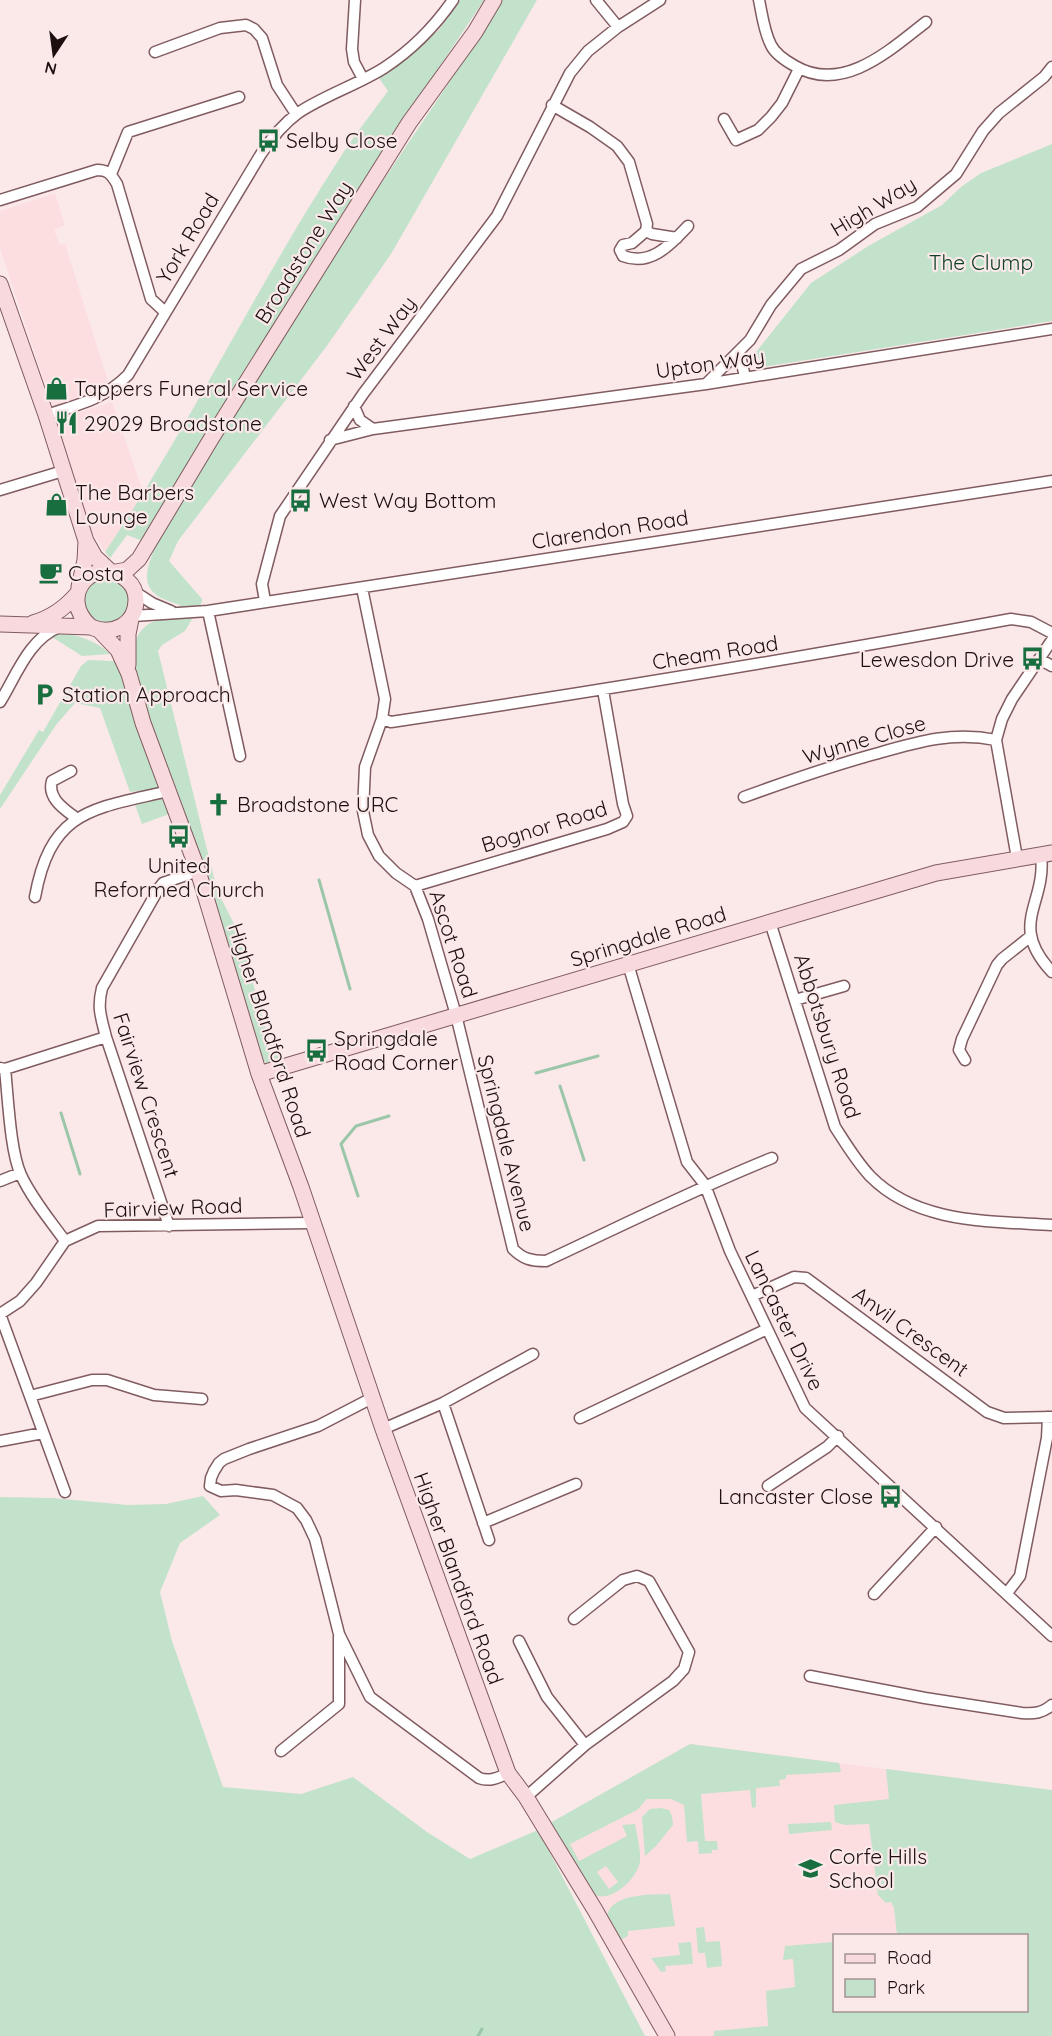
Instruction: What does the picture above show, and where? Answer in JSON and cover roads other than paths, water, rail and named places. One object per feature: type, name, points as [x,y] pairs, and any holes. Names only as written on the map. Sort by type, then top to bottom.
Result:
[{"type":"main road","name":"Broadstone Way","points":[[113,572],[127,570],[134,566],[157,532],[211,439],[402,133],[475,32],[494,0]]},
{"type":"main road","points":[[0,284],[46,415],[86,541],[99,562],[129,581],[134,591],[136,608],[132,617],[115,630],[0,624]]},
{"type":"main road","name":"Broadstone Way","points":[[134,591],[157,532]]},
{"type":"main road","points":[[86,541],[85,560],[77,592],[78,613],[95,629]]},
{"type":"main road","points":[[24,625],[50,616],[68,604],[87,578],[94,573],[113,572]]},
{"type":"main road","name":"Higher Blandford Road","points":[[129,674],[128,644],[132,617]]},
{"type":"main road","name":"Higher Blandford Road","points":[[95,629],[118,650],[129,674],[143,723],[198,871],[259,1074],[301,1187],[311,1223],[372,1398],[507,1773],[526,1797],[595,1910],[667,2036]]},
{"type":"main road","name":"Springdale Road","points":[[259,1074],[936,873],[1047,854]]},
{"type":"street","points":[[355,0],[352,49],[354,62],[363,79]]},
{"type":"street","name":"York Road","points":[[46,415],[82,404],[114,388],[128,375],[261,154],[277,132],[296,114],[384,68],[403,54],[437,21],[453,0]]},
{"type":"street","points":[[596,0],[618,27]]},
{"type":"street","name":"West Way","points":[[265,601],[262,584],[280,516],[354,406],[496,216],[570,73],[588,51],[618,27],[660,0]]},
{"type":"street","points":[[759,0],[771,46],[785,61],[819,76],[849,72],[876,61],[926,22]]},
{"type":"street","points":[[155,52],[220,28],[246,25],[254,29],[262,38],[277,85],[296,114]]},
{"type":"street","name":"High Way","points":[[706,384],[714,373],[750,340],[771,305],[801,269],[839,250],[875,224],[917,207],[956,174],[983,131],[999,113],[1044,77],[1052,67]]},
{"type":"street","points":[[724,119],[736,140],[758,130],[782,103],[799,69]]},
{"type":"street","points":[[111,174],[128,132],[239,97]]},
{"type":"street","points":[[552,105],[617,146],[629,162],[646,231],[632,243],[623,245],[620,250],[623,256],[641,258],[656,254],[666,249],[688,226]]},
{"type":"street","points":[[0,200],[97,170],[104,170],[111,174],[117,184],[151,298],[165,312]]},
{"type":"street","points":[[646,231],[677,238]]},
{"type":"street","name":"Upton Way","points":[[330,440],[373,429],[706,384],[1052,329]]},
{"type":"street","points":[[739,351],[745,377]]},
{"type":"street","points":[[354,406],[360,420],[373,429]]},
{"type":"street","points":[[0,490],[63,471]]},
{"type":"street","name":"Clarendon Road","points":[[132,617],[208,611],[1052,481]]},
{"type":"street","name":"Ascot Road","points":[[362,588],[385,699],[382,719],[365,767],[363,811],[368,835],[379,856],[396,873],[415,886],[428,919],[456,1015]]},
{"type":"street","name":"Clarendon Road","points":[[134,591],[152,603],[174,612]]},
{"type":"street","points":[[208,611],[240,756]]},
{"type":"street","name":"Cheam Road","points":[[382,719],[391,722],[603,690],[1011,619],[1031,622],[1052,633]]},
{"type":"street","points":[[0,702],[31,649],[43,636],[59,627]]},
{"type":"street","points":[[1017,858],[996,740],[1012,699],[1052,640]]},
{"type":"street","points":[[1040,658],[1052,666]]},
{"type":"street","name":"Bognor Road","points":[[415,886],[607,829],[623,822],[627,816],[603,690]]},
{"type":"street","name":"Wynne Close","points":[[744,797],[823,768],[928,739],[975,736],[996,740]]},
{"type":"street","points":[[71,771],[52,780],[50,785],[55,799],[76,818]]},
{"type":"street","points":[[34,897],[39,874],[46,857],[63,830],[76,818],[98,808],[168,791]]},
{"type":"street","points":[[1047,854],[1029,920],[1031,936],[1039,957],[1052,972]]},
{"type":"street","name":"Fairview Crescent","points":[[169,1226],[99,1010],[102,988],[159,888],[163,883],[198,871]]},
{"type":"street","name":"Abbotsbury Road","points":[[770,922],[836,1127],[849,1150],[870,1176],[898,1197],[931,1212],[978,1220],[1052,1226]]},
{"type":"street","points":[[964,1060],[959,1050],[962,1039],[997,965],[1031,936]]},
{"type":"street","points":[[628,964],[687,1162],[705,1185]]},
{"type":"street","points":[[795,999],[844,986]]},
{"type":"street","name":"Springdale Avenue","points":[[456,1015],[513,1248],[523,1258],[546,1261],[705,1185],[772,1158]]},
{"type":"street","points":[[65,1492],[0,1314],[20,1301],[36,1283],[65,1241],[20,1173],[2,1068],[106,1037]]},
{"type":"street","points":[[0,1180],[20,1173]]},
{"type":"street","name":"Lancaster Drive","points":[[705,1185],[730,1251],[806,1408],[1052,1636]]},
{"type":"street","name":"Fairview Road","points":[[65,1241],[98,1226],[311,1223]]},
{"type":"street","name":"Anvil Crescent","points":[[752,1296],[794,1277],[806,1278],[987,1412],[1004,1418],[1050,1417]]},
{"type":"street","points":[[580,1418],[767,1329]]},
{"type":"street","points":[[383,1429],[443,1403],[533,1354]]},
{"type":"street","points":[[30,1396],[92,1380],[108,1380],[154,1395],[202,1399]]},
{"type":"street","points":[[372,1398],[318,1426],[234,1454],[219,1463],[210,1479],[210,1486],[216,1489],[273,1495],[297,1508],[315,1539],[339,1634],[370,1697],[478,1778],[493,1779],[507,1773]]},
{"type":"street","points":[[443,1403],[489,1540]]},
{"type":"street","points":[[1006,1593],[1020,1576],[1050,1417]]},
{"type":"street","points":[[0,1441],[43,1433]]},
{"type":"street","points":[[768,1486],[827,1447],[838,1436]]},
{"type":"street","points":[[483,1523],[576,1484]]},
{"type":"street","points":[[874,1594],[936,1527]]},
{"type":"street","points":[[526,1797],[585,1744],[673,1681],[684,1669],[689,1652],[649,1581],[636,1576],[623,1580],[587,1602],[574,1619]]},
{"type":"street","points":[[281,1751],[339,1704],[339,1634]]},
{"type":"street","points":[[519,1641],[531,1653],[547,1697],[585,1744]]},
{"type":"street","points":[[810,1676],[925,1698],[1022,1713],[1043,1712],[1052,1705]]},
{"type":"waterway","points":[[319,880],[350,989]]},
{"type":"waterway","points":[[536,1073],[598,1056]]},
{"type":"waterway","points":[[560,1086],[584,1160]]},
{"type":"waterway","points":[[61,1113],[80,1174]]},
{"type":"waterway","points":[[358,1196],[341,1144],[356,1126],[389,1116]]},
{"type":"waterway","points":[[478,2036],[482,2029]]},
{"type":"place","name":"Selby Close","points":[[268,140]]},
{"type":"place","name":"Tappers Funeral Service","points":[[56,388]]},
{"type":"place","name":"29029 Broadstone","points":[[66,423]]},
{"type":"place","name":"West Way Bottom","points":[[301,500]]},
{"type":"place","name":"The Barbers Lounge","points":[[57,504]]},
{"type":"place","name":"Costa","points":[[50,573]]},
{"type":"place","name":"Lewesdon Drive","points":[[1032,659]]},
{"type":"place","name":"Station Approach","points":[[44,694]]},
{"type":"place","name":"Broadstone URC","points":[[219,804]]},
{"type":"place","name":"United Reformed Church","points":[[179,837]]},
{"type":"place","name":"Springdale Road Corner","points":[[316,1050]]},
{"type":"place","name":"Lancaster Close","points":[[891,1496]]},
{"type":"place","name":"Corfe Hills School","points":[[811,1868]]},
{"type":"park label","name":"The Clump","points":[[981,262]]}]
